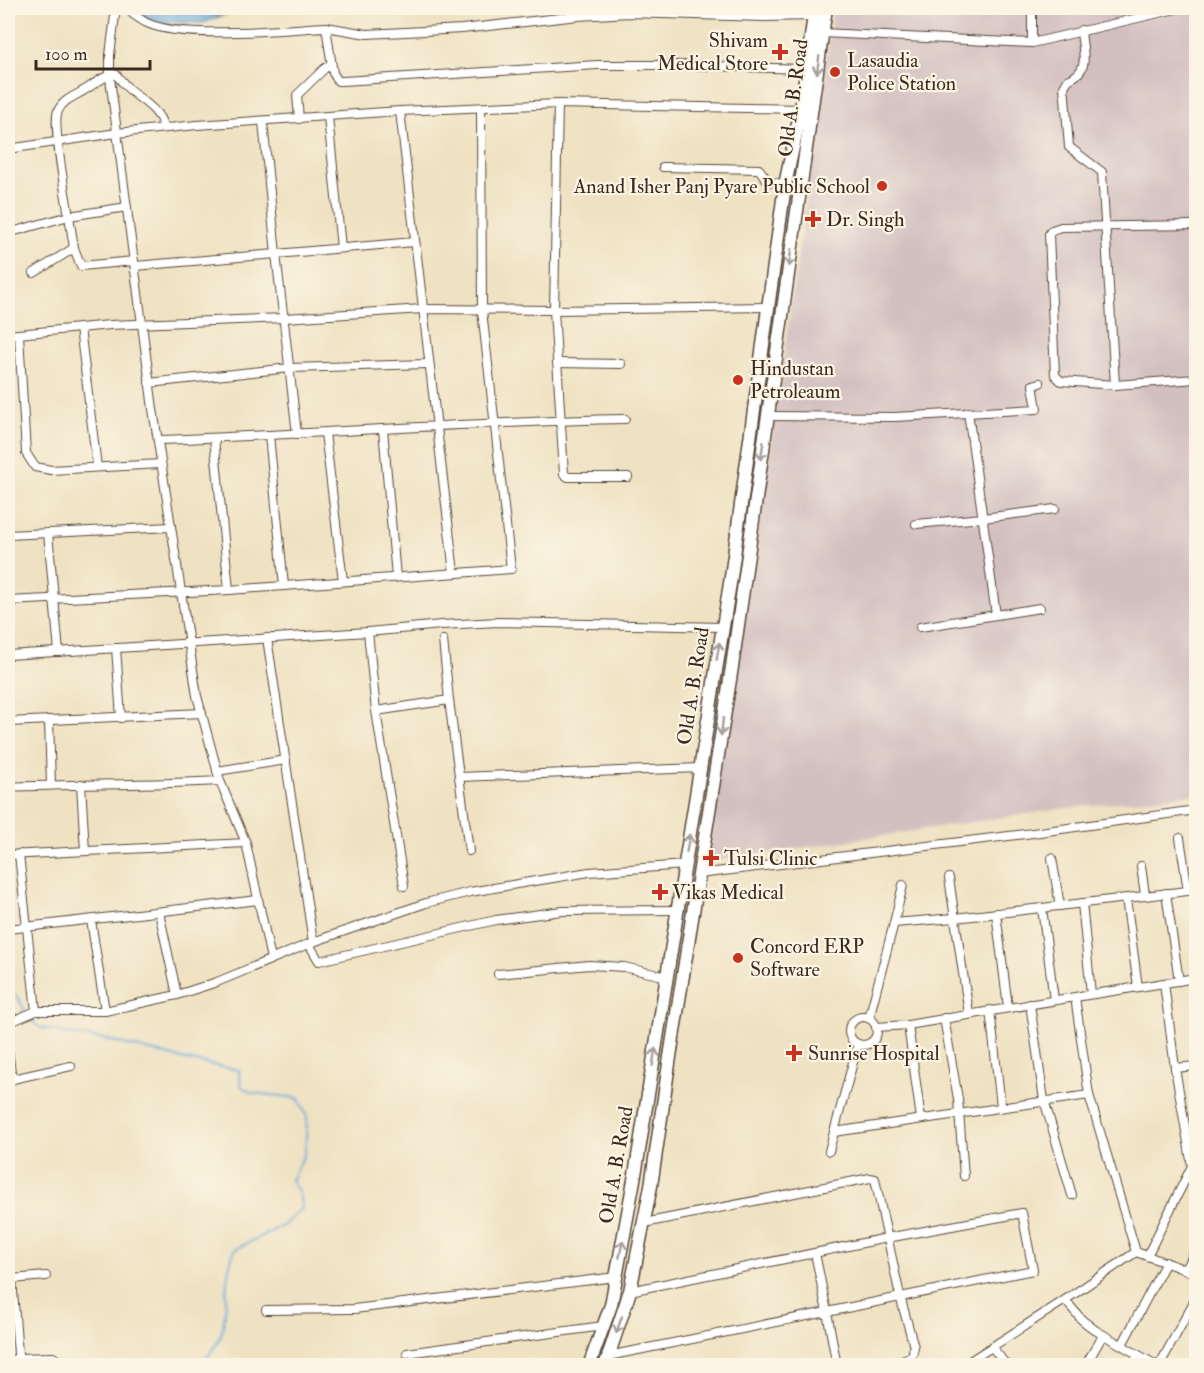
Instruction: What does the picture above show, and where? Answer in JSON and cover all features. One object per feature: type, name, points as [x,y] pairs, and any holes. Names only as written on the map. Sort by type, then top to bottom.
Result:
[{"type":"main road","name":"Old A. B. Road","points":[[606,1361],[630,1291],[652,1174],[732,667],[826,8]]},
{"type":"main road","name":"Old A. B. Road","points":[[589,1365],[611,1305],[636,1169],[731,577],[785,185],[801,109],[815,12]]},
{"type":"main road","points":[[636,1169],[652,1174]]},
{"type":"street","points":[[116,8],[110,75],[149,383],[180,593],[202,713],[220,781],[246,843],[271,959]]},
{"type":"street","points":[[124,8],[147,23],[175,30],[212,32],[327,27],[367,34],[462,29],[578,16],[628,13],[764,17],[815,12]]},
{"type":"street","points":[[572,8],[578,16]]},
{"type":"street","points":[[1032,8],[1032,43]]},
{"type":"street","points":[[822,33],[1032,43],[1180,8]]},
{"type":"street","points":[[327,27],[334,77],[343,81],[597,65],[679,64],[806,69]]},
{"type":"street","points":[[1081,30],[1083,68],[1079,75],[1068,80],[1064,87],[1069,147],[1101,172],[1115,385]]},
{"type":"street","points":[[299,119],[297,95],[331,64]]},
{"type":"street","points":[[164,128],[155,109],[124,84],[118,76],[110,75],[74,95],[59,108],[56,124],[58,142],[74,248],[81,266],[276,254],[414,242]]},
{"type":"street","points":[[558,104],[554,310],[564,474],[568,477],[628,477]]},
{"type":"street","points":[[8,149],[164,128],[400,111],[558,104],[801,109]]},
{"type":"street","points":[[8,601],[229,590],[511,569],[482,310],[481,108]]},
{"type":"street","points":[[400,111],[454,573]]},
{"type":"street","points":[[328,117],[341,248]]},
{"type":"street","points":[[263,122],[297,434]]},
{"type":"street","points":[[663,167],[759,169],[768,181],[785,185]]},
{"type":"street","points":[[8,208],[9,232],[69,216],[127,207]]},
{"type":"street","points":[[1197,225],[1061,227],[1052,230],[1049,234],[1055,375],[1061,381],[1115,385],[1197,379]]},
{"type":"street","points":[[34,273],[74,248]]},
{"type":"street","points":[[8,335],[80,328],[423,309],[768,307]]},
{"type":"street","points":[[80,328],[97,467]]},
{"type":"street","points":[[19,335],[26,453],[35,467],[51,470],[161,464]]},
{"type":"street","points":[[557,363],[621,364]]},
{"type":"street","points":[[149,383],[290,368],[428,364]]},
{"type":"street","points":[[768,416],[895,417],[1037,409],[1033,385],[1040,383]]},
{"type":"street","points":[[968,412],[996,615]]},
{"type":"street","points":[[158,440],[560,420],[625,419]]},
{"type":"street","points":[[383,429],[396,578]]},
{"type":"street","points":[[325,433],[343,581]]},
{"type":"street","points":[[270,435],[284,586]]},
{"type":"street","points":[[214,438],[229,590]]},
{"type":"street","points":[[916,524],[1055,509]]},
{"type":"street","points":[[8,535],[171,527]]},
{"type":"street","points":[[48,533],[59,651]]},
{"type":"street","points":[[920,627],[1040,608]]},
{"type":"street","points":[[8,655],[499,622],[722,627]]},
{"type":"street","points":[[368,632],[376,711],[404,886]]},
{"type":"street","points":[[267,638],[311,943],[319,962],[496,920],[562,912],[678,910]]},
{"type":"street","points":[[442,640],[468,851]]},
{"type":"street","points":[[116,648],[121,718]]},
{"type":"street","points":[[376,711],[449,700]]},
{"type":"street","points":[[8,722],[202,713]]},
{"type":"street","points":[[49,720],[51,785]]},
{"type":"street","points":[[217,771],[285,760]]},
{"type":"street","points":[[459,777],[700,768]]},
{"type":"street","points":[[8,787],[220,781]]},
{"type":"street","points":[[81,784],[85,851]]},
{"type":"street","points":[[699,874],[1033,833],[1197,810]]},
{"type":"street","points":[[894,923],[996,914],[1192,890],[1180,838]]},
{"type":"street","points":[[8,855],[246,843]]},
{"type":"street","points":[[20,854],[33,1012]]},
{"type":"street","points":[[1052,858],[1059,906]]},
{"type":"street","points":[[11,1022],[33,1012],[105,1011],[177,996],[311,943],[426,903],[470,892],[589,872],[685,865]]},
{"type":"street","points":[[1141,866],[1145,895]]},
{"type":"street","points":[[949,878],[969,1014]]},
{"type":"street","points":[[869,1018],[903,885]]},
{"type":"street","points":[[1166,893],[1179,981]]},
{"type":"street","points":[[1126,898],[1138,987]]},
{"type":"street","points":[[8,929],[258,900]]},
{"type":"street","points":[[1082,903],[1091,994]]},
{"type":"street","points":[[1042,908],[1054,1000]]},
{"type":"street","points":[[159,912],[177,996]]},
{"type":"street","points":[[996,914],[1008,1007]]},
{"type":"street","points":[[91,920],[105,1011]]},
{"type":"street","points":[[498,974],[589,965],[624,967],[667,977]]},
{"type":"street","points":[[876,1027],[908,1025],[1197,978]]},
{"type":"street","points":[[1147,1256],[1194,1165],[1175,1068],[1164,983]]},
{"type":"street","points":[[1074,997],[1089,1095],[1136,1252]]},
{"type":"street","points":[[1030,1004],[1044,1100],[1072,1195]]},
{"type":"street","points":[[990,1010],[1001,1106]]},
{"type":"street","points":[[857,1018],[869,1018],[876,1027],[876,1035],[872,1042],[865,1045],[858,1044],[849,1036],[849,1027],[857,1018]]},
{"type":"street","points":[[944,1018],[960,1112],[964,1176]]},
{"type":"street","points":[[908,1025],[921,1119]]},
{"type":"street","points":[[829,1151],[858,1044]]},
{"type":"street","points":[[8,1050],[10,1080],[70,1066]]},
{"type":"street","points":[[1175,1068],[1197,1066]]},
{"type":"street","points":[[834,1132],[1089,1095]]},
{"type":"street","points":[[644,1223],[872,1178],[876,1181],[900,1296],[914,1347],[914,1353],[908,1359],[888,1365]]},
{"type":"street","points":[[606,1361],[900,1296],[1033,1270],[1022,1213],[887,1238],[630,1291]]},
{"type":"street","points":[[1185,1270],[1197,1249]]},
{"type":"street","points":[[1136,1252],[1197,1275]]},
{"type":"street","points":[[962,1365],[1136,1252]]},
{"type":"street","points":[[815,1253],[837,1365]]},
{"type":"street","points":[[1122,1345],[1166,1262]]},
{"type":"street","points":[[18,1362],[10,1279],[46,1276]]},
{"type":"street","points":[[266,1310],[354,1310],[616,1277]]},
{"type":"street","points":[[1065,1300],[1082,1320],[1103,1335],[1159,1365],[1197,1298]]},
{"type":"street","points":[[407,1353],[603,1326]]},
{"type":"street","points":[[1085,1365],[1103,1335]]},
{"type":"street","points":[[992,1347],[1007,1365]]},
{"type":"street","points":[[1132,1365],[1138,1355]]},
{"type":"street","points":[[8,1361],[18,1362],[53,1357],[58,1360],[58,1365]]},
{"type":"shaded area","points":[[833,8],[1196,8],[1196,794],[1074,807],[704,862],[776,408]]},
{"type":"water","points":[[140,8],[228,8],[227,14],[203,23],[149,22]]},
{"type":"waterway","points":[[8,990],[18,998],[26,1013]]},
{"type":"waterway","points":[[29,1018],[39,1027],[72,1035],[104,1039],[186,1060],[239,1070],[241,1086],[252,1093],[298,1098],[307,1117],[306,1141],[304,1155],[291,1180],[299,1193],[302,1208],[284,1225],[234,1250],[228,1274],[221,1334],[208,1356],[197,1366]]},
{"type":"place","name":"Shivam Medical Store","points":[[780,52]]},
{"type":"place","name":"Lasaudia Police Station","points":[[835,72]]},
{"type":"place","name":"Anand Isher Panj Pyare Public School","points":[[882,186]]},
{"type":"place","name":"Dr. Singh","points":[[813,219]]},
{"type":"place","name":"Hindustan Petroleaum","points":[[738,380]]},
{"type":"place","name":"Tulsi Clinic","points":[[711,858]]},
{"type":"place","name":"Vikas Medical","points":[[660,892]]},
{"type":"place","name":"Concord ERP Software","points":[[738,958]]},
{"type":"place","name":"Sunrise Hospital","points":[[794,1053]]}]
